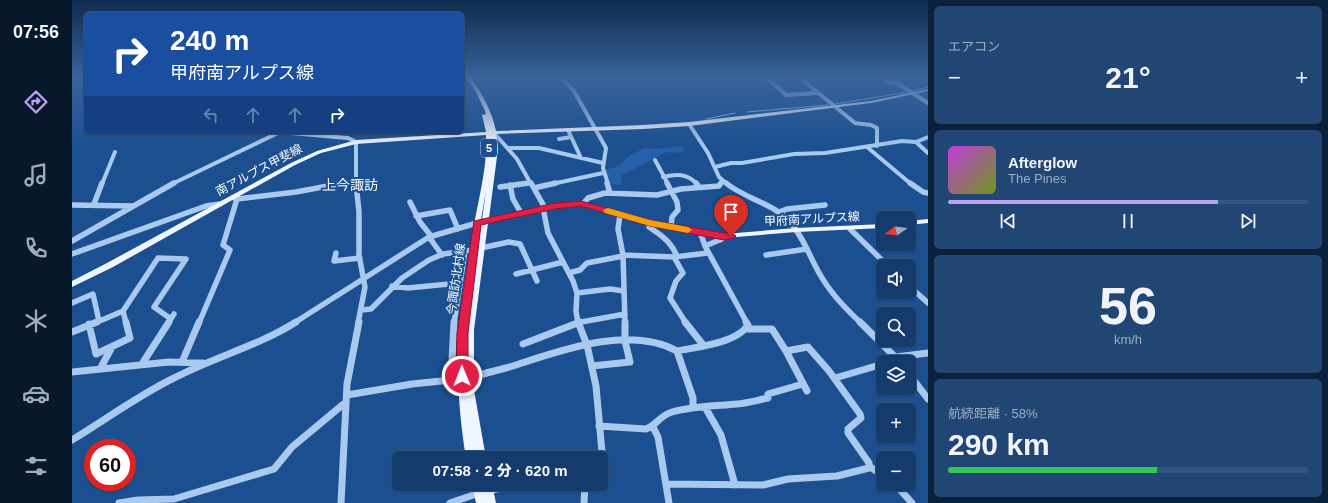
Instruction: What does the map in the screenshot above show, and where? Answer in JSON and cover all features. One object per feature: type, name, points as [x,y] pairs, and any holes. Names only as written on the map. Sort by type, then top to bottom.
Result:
[{"type":"main road","name":"5","points":[[479,100],[491,133]]},
{"type":"main road","name":"5","points":[[481,222],[491,133],[486,107],[482,100]]},
{"type":"main road","name":"南アルプス甲斐線","points":[[72,284],[110,265],[220,204],[234,198],[305,158],[332,148],[356,142],[491,133],[689,124],[878,100]]},
{"type":"main road","points":[[486,107],[498,127],[523,132]]},
{"type":"main road","name":"甲府南アルプス線","points":[[481,222],[544,208],[582,204],[650,223],[724,236],[796,230],[850,229],[876,227]]},
{"type":"main road","points":[[916,222],[928,220]]},
{"type":"main road","name":"今諏訪北村線","points":[[471,451],[463,392],[462,333],[473,250],[481,222]]},
{"type":"main road","name":"今諏訪北村線","points":[[473,250],[469,359],[470,390],[480,451]]},
{"type":"main road","points":[[482,491],[491,503]]},
{"type":"street","points":[[579,100],[606,148],[603,173],[610,193]]},
{"type":"street","points":[[827,100],[855,123],[871,125],[877,128],[877,146]]},
{"type":"street","points":[[689,124],[706,150],[717,174],[723,181],[741,193],[779,212],[796,230],[830,290],[844,307],[885,344],[893,355]]},
{"type":"street","points":[[568,130],[581,158]]},
{"type":"street","points":[[491,133],[508,148],[517,159],[534,188],[544,208],[548,233],[569,273],[577,293],[576,311],[578,322],[587,345],[596,386],[602,451]]},
{"type":"street","points":[[72,241],[162,189],[276,134]]},
{"type":"street","points":[[303,134],[348,138],[356,142],[356,181],[360,212],[358,238],[365,287],[347,384],[341,503]]},
{"type":"street","points":[[559,139],[571,137]]},
{"type":"street","points":[[715,167],[731,163],[794,154],[826,153],[902,141],[916,142],[928,137]]},
{"type":"street","points":[[916,142],[928,153]]},
{"type":"street","points":[[867,147],[914,187],[924,194],[928,193]]},
{"type":"street","points":[[508,148],[539,148],[603,163]]},
{"type":"street","points":[[94,204],[115,152]]},
{"type":"street","points":[[655,160],[677,202],[678,210],[672,217],[671,227]]},
{"type":"street","points":[[534,188],[603,173]]},
{"type":"street","points":[[663,177],[680,174],[692,178],[699,187]]},
{"type":"street","points":[[182,362],[230,250],[223,245],[234,198],[296,192],[356,181]]},
{"type":"street","points":[[582,204],[588,198],[610,193],[654,195],[699,187],[718,186],[723,181]]},
{"type":"street","points":[[500,187],[530,182]]},
{"type":"street","points":[[510,185],[513,199],[521,213]]},
{"type":"street","points":[[410,202],[416,216],[442,255]]},
{"type":"street","points":[[72,205],[94,204],[132,206]]},
{"type":"street","points":[[72,254],[206,206],[220,204]]},
{"type":"street","points":[[779,212],[787,209],[825,205]]},
{"type":"street","points":[[416,216],[450,210],[458,229]]},
{"type":"street","points":[[592,366],[630,362],[625,341],[623,256],[618,229],[620,215]]},
{"type":"street","points":[[72,440],[173,378],[270,336],[294,323],[430,237],[481,222]]},
{"type":"street","points":[[650,223],[649,227],[672,243],[676,254],[674,257],[683,273],[676,281],[670,298],[704,346]]},
{"type":"street","points":[[850,229],[881,259]]},
{"type":"street","points":[[700,232],[704,246],[748,325],[747,329]]},
{"type":"street","points":[[704,246],[722,239],[724,236]]},
{"type":"street","points":[[361,310],[371,309],[392,286],[408,272],[442,255],[509,242],[520,244],[538,281]]},
{"type":"street","points":[[766,255],[807,249]]},
{"type":"street","points":[[451,380],[452,331],[459,283],[473,250]]},
{"type":"street","points":[[569,273],[580,270],[587,263],[623,256],[674,257],[708,253]]},
{"type":"street","points":[[336,254],[334,261],[360,258]]},
{"type":"street","points":[[72,332],[123,310],[158,258],[186,259],[154,307],[173,316],[142,364]]},
{"type":"street","points":[[516,274],[563,262]]},
{"type":"street","points":[[392,286],[408,288],[459,283]]},
{"type":"street","points":[[577,293],[610,289],[624,291]]},
{"type":"street","points":[[916,292],[928,303]]},
{"type":"street","points":[[72,303],[93,294],[99,321]]},
{"type":"street","points":[[89,324],[96,354],[130,338],[123,310]]},
{"type":"street","points":[[523,344],[578,322],[625,314]]},
{"type":"street","points":[[599,426],[646,429],[653,427],[658,418],[663,415],[693,408],[739,404],[768,398],[768,394],[805,387],[786,351],[772,329],[747,329],[742,333],[704,346],[677,351]]},
{"type":"street","points":[[118,503],[138,500],[174,499],[274,469],[292,448],[346,399],[412,384],[480,375],[575,346],[625,341],[662,343],[671,346],[677,351],[693,398],[693,408]]},
{"type":"street","points":[[100,369],[112,347]]},
{"type":"street","points":[[786,351],[808,347],[835,378],[860,414],[861,418],[848,429],[848,433],[869,466],[876,471]]},
{"type":"street","points":[[916,356],[928,353]]},
{"type":"street","points":[[72,372],[142,364],[182,362],[203,364]]},
{"type":"street","points":[[835,378],[876,366]]},
{"type":"street","points":[[916,383],[928,399]]},
{"type":"street","points":[[705,407],[721,435],[736,486]]},
{"type":"street","points":[[653,427],[658,437],[669,503]]},
{"type":"street","points":[[666,484],[679,486],[763,485],[788,479],[837,476],[864,470],[870,468],[869,466]]},
{"type":"street","points":[[450,503],[482,491]]},
{"type":"street","points":[[584,503],[585,491]]},
{"type":"street","points":[[902,491],[912,503]]},
{"type":"shaded area","points":[[681,146],[685,148],[683,151],[675,153],[666,152],[621,176],[622,181],[620,185],[609,184],[605,170],[619,166],[628,157],[644,148],[656,149]]},
{"type":"waterway","points":[[835,104],[856,100]]},
{"type":"waterway","points":[[747,112],[828,105]]},
{"type":"waterway","points":[[706,119],[735,113]]},
{"type":"slow traffic","points":[[608,211],[650,223],[688,230]]},
{"type":"district","name":"上今諏訪","points":[[350,185]]},
{"type":"route","points":[[462,376],[462,333],[477,223],[555,206],[581,204],[601,208],[618,215],[650,223],[731,236]]}]
